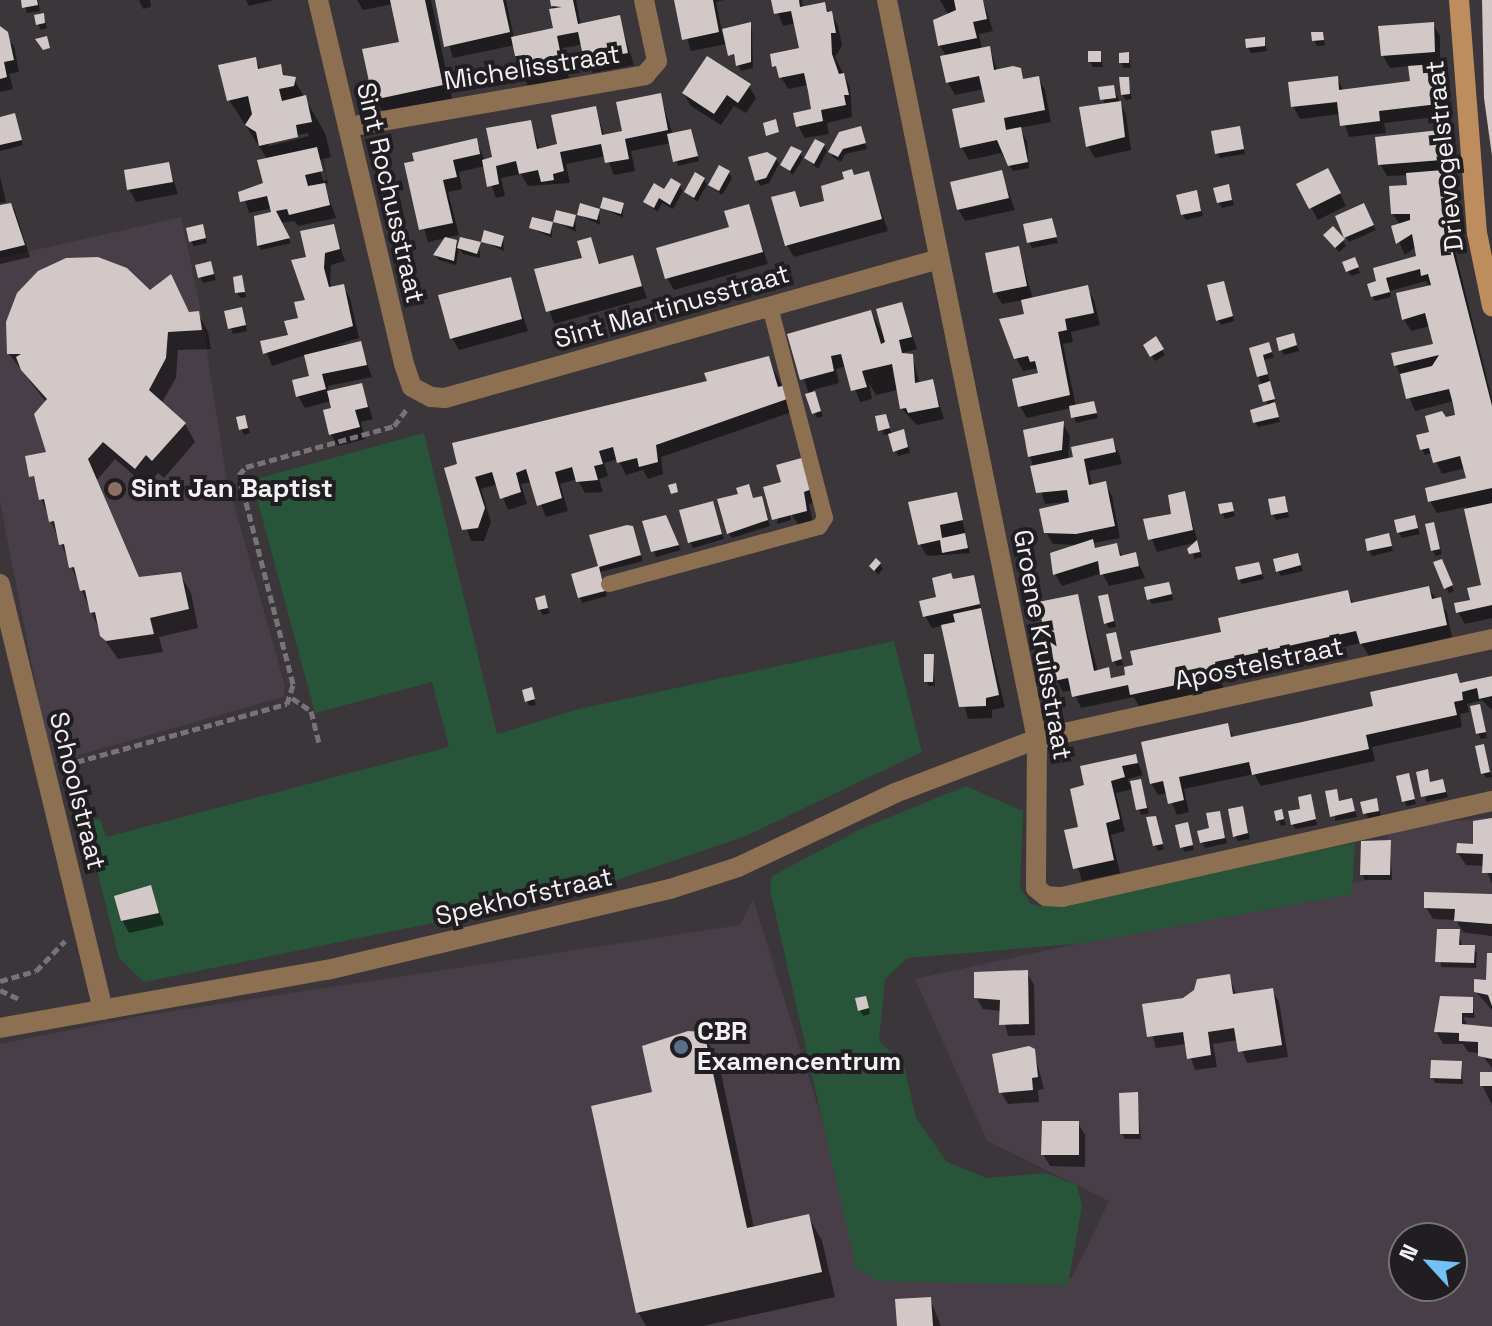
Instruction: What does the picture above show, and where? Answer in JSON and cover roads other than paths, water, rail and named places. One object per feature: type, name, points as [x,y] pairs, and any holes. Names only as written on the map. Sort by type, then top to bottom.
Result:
[{"type":"street","name":"Sint Rochusstraat","points":[[318,0],[404,364],[420,393]]},
{"type":"street","name":"Michelisstraat","points":[[348,127],[645,75],[657,61],[644,0]]},
{"type":"street","name":"Groene Kruisstraat","points":[[887,0],[1037,739],[1034,883],[1054,898],[1492,801]]},
{"type":"street","name":"Drievogelstraat","points":[[1459,0],[1477,233],[1492,306]]},
{"type":"street","name":"Sint Martinusstraat","points":[[420,393],[445,398],[939,259]]},
{"type":"street","name":"Schoolstraat","points":[[0,584],[103,1010]]},
{"type":"street","name":"Apostelstraat","points":[[1037,739],[1492,639]]},
{"type":"street","name":"Spekhofstraat","points":[[0,1028],[327,970],[670,889],[738,867],[895,793],[1037,739]]},
{"type":"lane","points":[[609,584],[819,527],[825,518],[770,307]]},
{"type":"place","name":"Sint Jan Baptist","points":[[115,489]]},
{"type":"place","name":"CBR Examencentrum","points":[[681,1047]]}]
